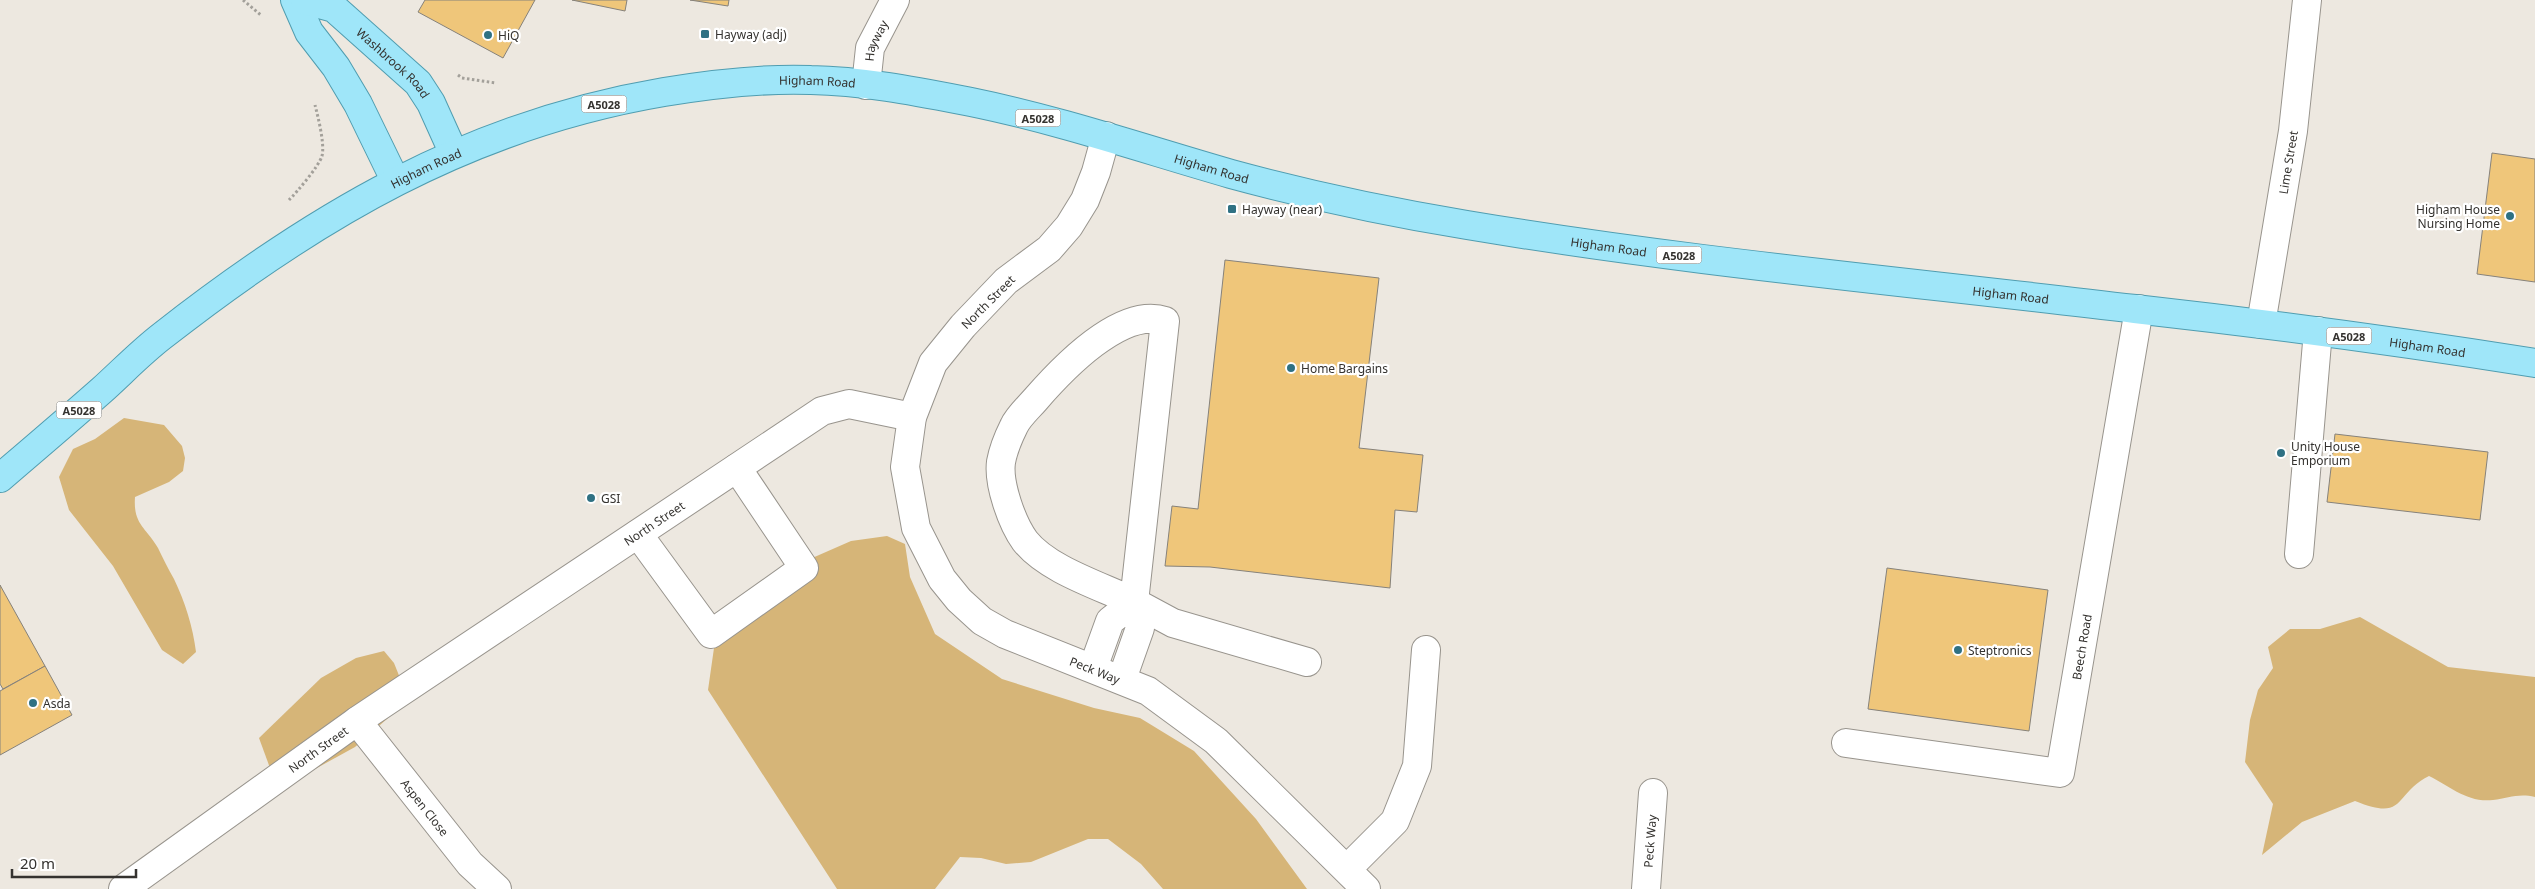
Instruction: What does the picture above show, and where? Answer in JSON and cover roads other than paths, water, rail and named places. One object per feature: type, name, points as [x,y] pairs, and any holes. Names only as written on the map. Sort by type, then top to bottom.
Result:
[{"type":"main road","points":[[295,0],[309,32],[336,67],[358,104],[396,180]]},
{"type":"main road","name":"Washbrook Road","points":[[305,0],[334,8],[418,83],[431,103],[454,154]]},
{"type":"main road","name":"Higham Road","points":[[0,478],[156,340],[260,262],[396,180],[512,129],[594,106],[694,87],[760,80],[813,80],[866,85],[985,105],[1106,136],[1233,174],[1365,207],[1467,225],[1575,242],[1893,282],[2318,331],[2535,363]]},
{"type":"street","name":"Hayway","points":[[866,85],[870,48],[895,0]]},
{"type":"street","name":"Lime Street","points":[[2262,324],[2293,131],[2307,0]]},
{"type":"street","name":"North Street","points":[[123,889],[357,721],[822,412],[850,404],[912,417],[933,363],[963,326],[1006,281],[1049,249],[1069,226],[1085,200],[1096,172],[1106,136]]},
{"type":"street","name":"Beech Road","points":[[1846,744],[2060,773],[2139,309]]},
{"type":"street","points":[[1122,679],[1140,628],[1134,602],[1165,321],[1153,317],[1126,325],[1088,346],[1058,374],[1014,425],[1001,463],[1005,502],[1025,541],[1052,564],[1134,602],[1173,623],[1307,662]]},
{"type":"street","points":[[2299,554],[2318,331]]},
{"type":"street","name":"Peck Way","points":[[912,417],[905,467],[916,528],[942,579],[959,600],[982,622],[1005,634],[1122,679],[1148,691],[1216,741],[1366,889]]},
{"type":"street","points":[[638,534],[711,634],[804,568],[737,468]]},
{"type":"street","points":[[1093,668],[1110,621],[1134,602]]},
{"type":"street","points":[[1347,869],[1395,821],[1417,766],[1426,650]]},
{"type":"street","name":"Aspen Close","points":[[357,721],[470,864],[497,889]]},
{"type":"street","name":"Peck Way","points":[[1646,889],[1653,793]]},
{"type":"place","name":"Hayway (adj)","points":[[705,34]]},
{"type":"place","name":"HiQ","points":[[488,35]]},
{"type":"place","name":"Hayway (near)","points":[[1232,209]]},
{"type":"place","name":"Higham House Nursing Home","points":[[2510,216]]},
{"type":"place","name":"Home Bargains","points":[[1291,368]]},
{"type":"place","name":"Unity House Emporium","points":[[2281,453]]},
{"type":"place","name":"GSI","points":[[591,498]]},
{"type":"place","name":"Steptronics","points":[[1958,650]]},
{"type":"place","name":"Asda","points":[[33,703]]}]
